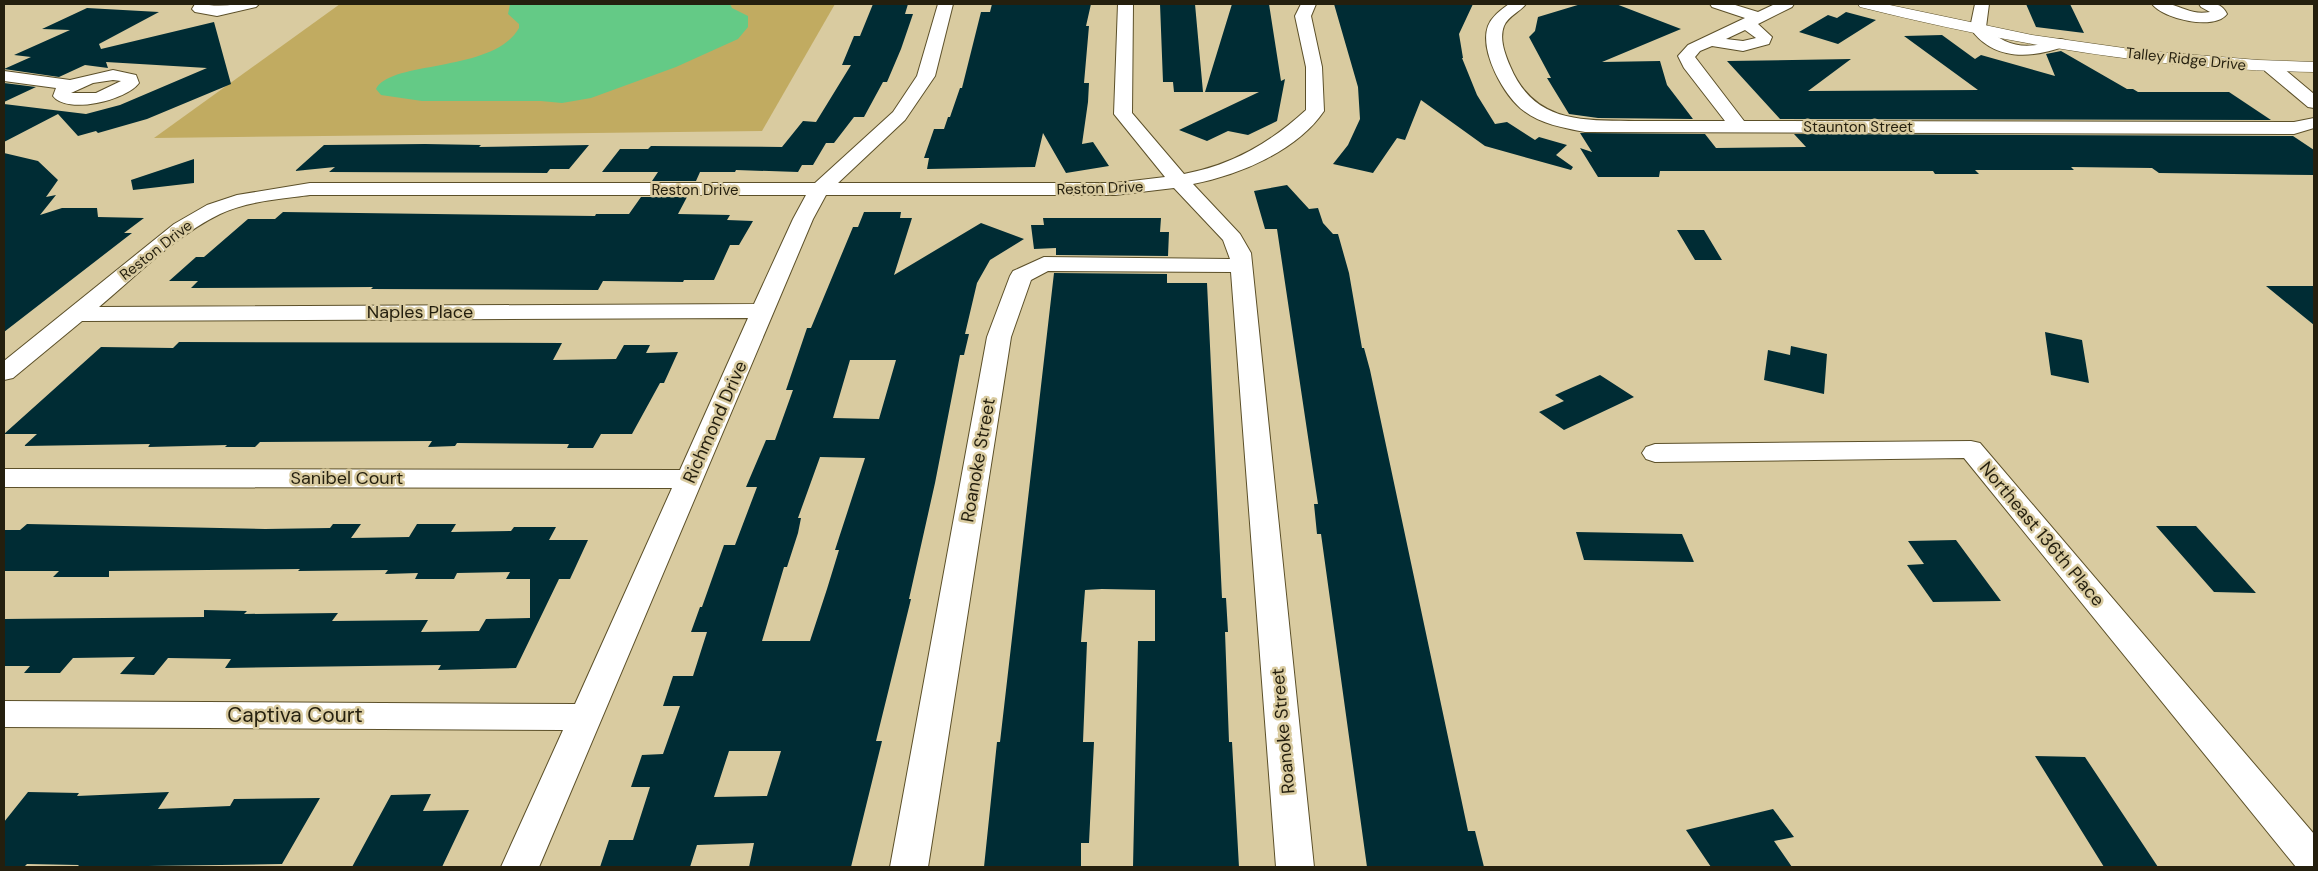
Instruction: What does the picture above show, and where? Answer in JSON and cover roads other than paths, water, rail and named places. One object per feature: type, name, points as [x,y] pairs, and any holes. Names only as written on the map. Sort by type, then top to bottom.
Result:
[{"type":"street","points":[[202,4],[200,9],[217,12],[251,4]]},
{"type":"street","name":"Richmond Drive","points":[[520,867],[803,219],[819,190],[892,122],[926,76],[945,4]]},
{"type":"street","name":"Roanoke Street","points":[[1125,4],[1123,114],[1180,182],[1234,238],[1240,253],[1295,867]]},
{"type":"street","name":"Reston Drive","points":[[4,374],[181,228],[214,209],[265,195],[310,189],[1115,189],[1180,182],[1213,175],[1250,162],[1303,125],[1315,112],[1314,68],[1302,16],[1308,4]]},
{"type":"street","name":"Staunton Street","points":[[1518,4],[1498,22],[1493,42],[1507,80],[1525,105],[1542,116],[1559,122],[1585,126],[2294,128],[2314,123]]},
{"type":"street","points":[[1709,40],[1747,46],[1757,45],[1763,41],[1764,37],[1752,20],[1717,4]]},
{"type":"street","points":[[1739,127],[1690,64],[1686,56],[1694,48],[1709,40],[1787,4]]},
{"type":"street","name":"Talley Ridge Drive","points":[[1866,4],[2059,43],[2199,62],[2314,67]]},
{"type":"street","points":[[1978,28],[1982,4]]},
{"type":"street","points":[[2160,4],[2171,11],[2190,16],[2209,17],[2219,14],[2216,9],[2206,4]]},
{"type":"street","points":[[2271,66],[2314,103]]},
{"type":"street","points":[[4,76],[70,85]]},
{"type":"street","name":"Roanoke Street","points":[[909,867],[999,337],[1021,276],[1044,264],[1241,266]]},
{"type":"street","name":"Naples Place","points":[[76,314],[763,310]]},
{"type":"street","name":"Northeast 136th Place","points":[[1655,453],[1971,449],[2314,861]]},
{"type":"street","name":"Sanibel Court","points":[[4,478],[690,479]]},
{"type":"street","name":"Captiva Court","points":[[4,714],[586,717]]}]
